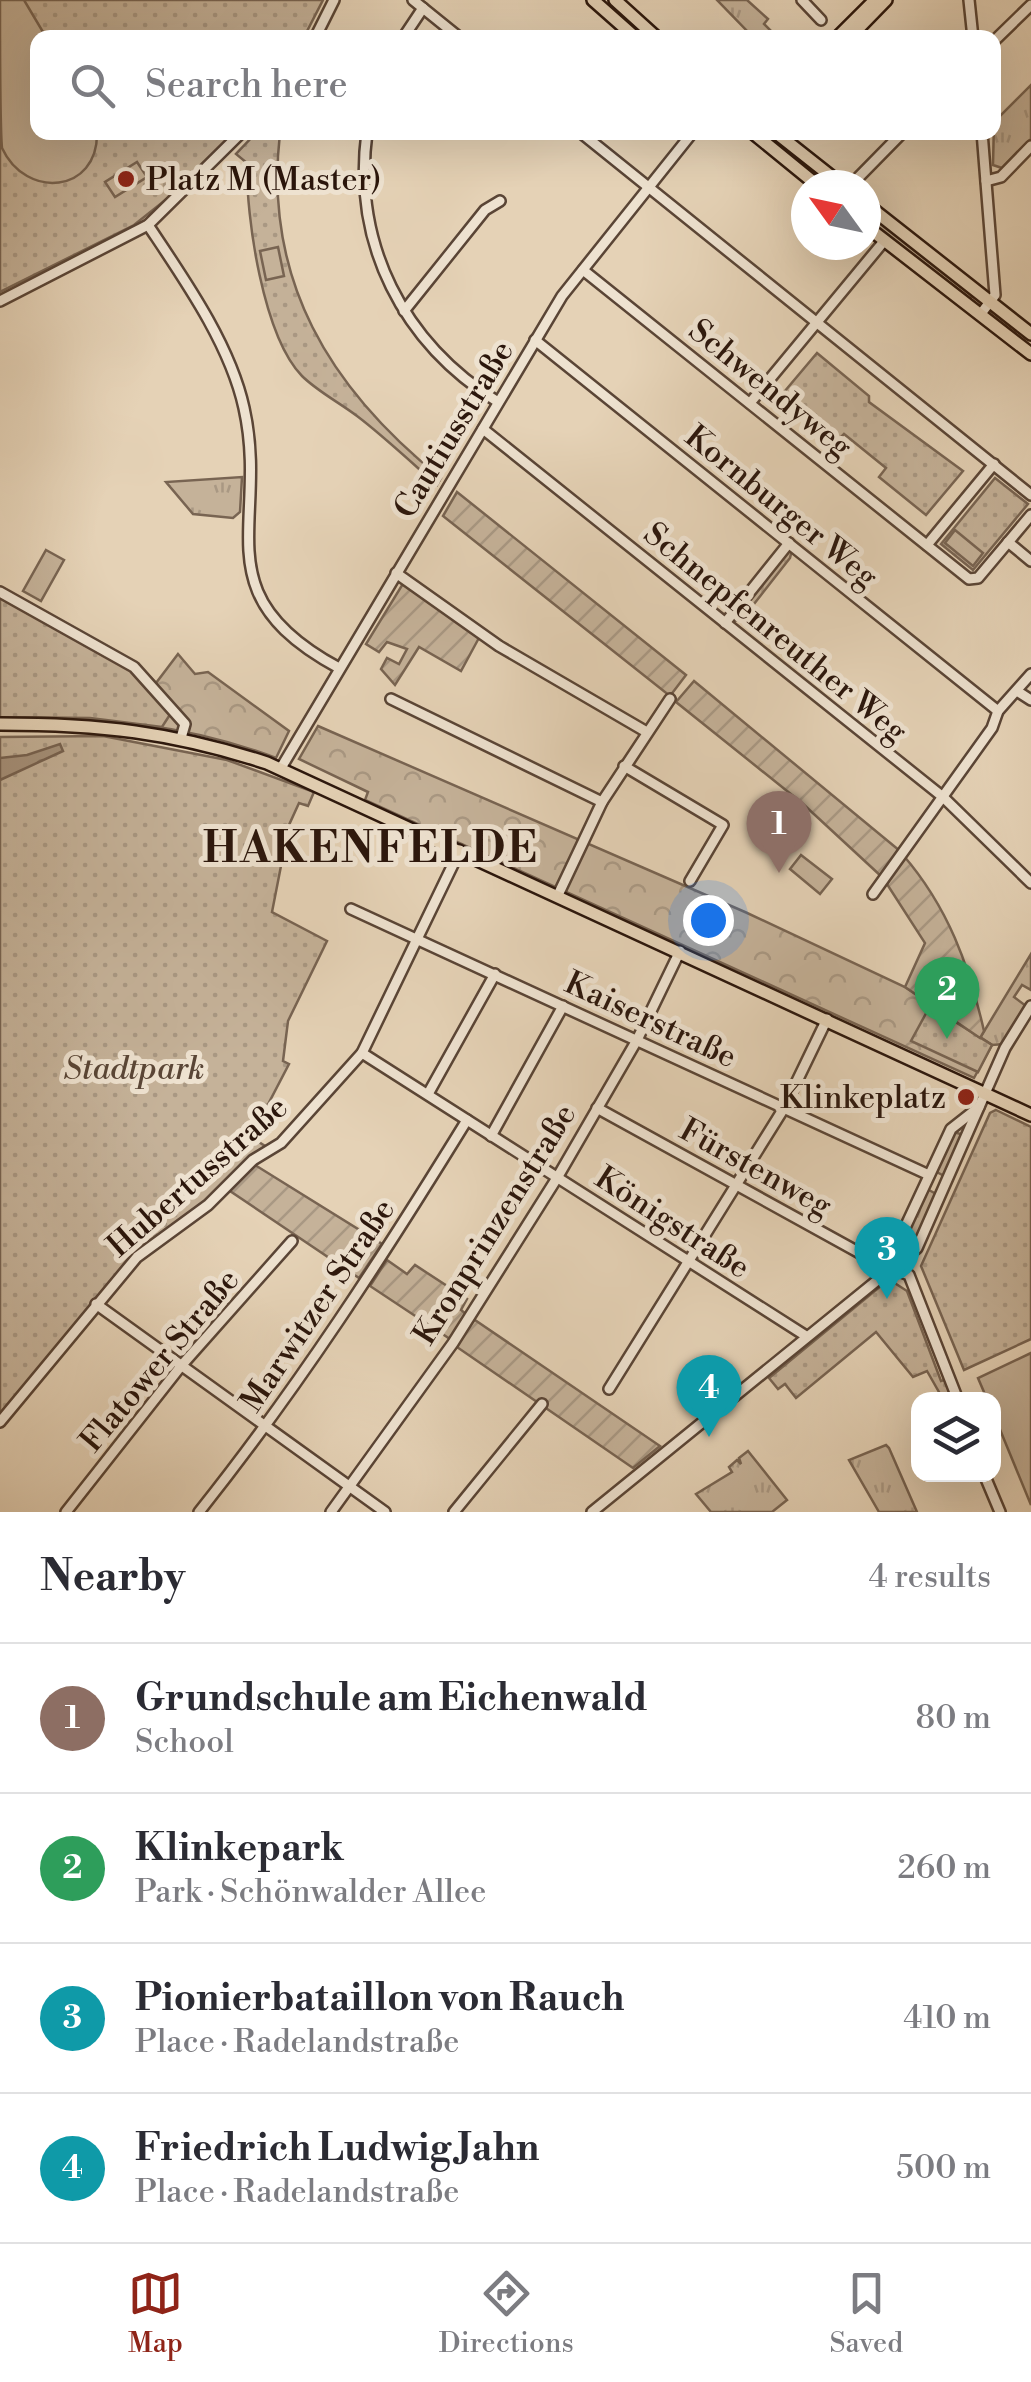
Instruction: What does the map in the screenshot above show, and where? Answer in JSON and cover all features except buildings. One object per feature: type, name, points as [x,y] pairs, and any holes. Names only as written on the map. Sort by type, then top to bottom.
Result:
[{"type":"main road","points":[[593,0],[627,30]]},
{"type":"main road","points":[[615,0],[648,30]]},
{"type":"main road","points":[[845,30],[875,0]]},
{"type":"main road","points":[[857,30],[886,0]]},
{"type":"main road","points":[[762,140],[799,170]]},
{"type":"main road","points":[[785,140],[823,170]]},
{"type":"main road","points":[[881,216],[1031,334]]},
{"type":"main road","points":[[881,238],[1031,354]]},
{"type":"main road","points":[[0,724],[109,726],[181,738],[281,768],[1031,1115]]},
{"type":"street","points":[[319,30],[334,0]]},
{"type":"street","points":[[412,0],[450,30]]},
{"type":"street","points":[[802,0],[821,20]]},
{"type":"street","points":[[969,0],[972,30]]},
{"type":"street","points":[[1001,35],[1031,4]]},
{"type":"street","points":[[408,30],[423,8]]},
{"type":"street","points":[[0,301],[148,225],[234,140]]},
{"type":"street","points":[[367,140],[364,195],[368,227],[381,267],[404,311],[445,362],[498,402]]},
{"type":"street","points":[[590,140],[1031,495]]},
{"type":"street","name":"Cautiusstraße","points":[[281,768],[535,340],[583,270],[687,140]]},
{"type":"street","points":[[866,170],[896,140]]},
{"type":"street","points":[[980,315],[995,295],[983,140]]},
{"type":"street","points":[[986,181],[1001,177],[1031,146]]},
{"type":"street","points":[[404,311],[486,210],[500,202]]},
{"type":"street","points":[[148,225],[209,328],[244,407],[249,448],[247,557],[254,586],[285,630],[339,668]]},
{"type":"street","points":[[750,403],[884,240]]},
{"type":"street","name":"Schwendyweg","points":[[583,270],[974,581],[1008,542]]},
{"type":"street","name":"Kornburger Weg","points":[[535,340],[998,711]]},
{"type":"street","name":"Schnepfenreuther Weg","points":[[482,429],[942,797],[1031,883]]},
{"type":"street","points":[[927,545],[994,464]]},
{"type":"street","points":[[1031,514],[1008,542],[1031,561]]},
{"type":"street","points":[[725,623],[788,543]]},
{"type":"street","points":[[396,572],[500,646],[645,731]]},
{"type":"street","points":[[0,592],[134,667],[185,724],[181,738]]},
{"type":"street","points":[[873,894],[992,728],[998,711],[1031,674]]},
{"type":"street","points":[[1017,690],[1031,700]]},
{"type":"street","points":[[391,699],[602,802]]},
{"type":"street","points":[[558,895],[602,802],[645,731],[670,699]]},
{"type":"street","points":[[624,766],[723,825],[690,881]]},
{"type":"street","name":"Hubertusstraße","points":[[0,1422],[145,1250],[196,1214],[253,1160],[280,1144],[362,1053],[460,850]]},
{"type":"street","name":"Kaiserstraße","points":[[352,909],[929,1175]]},
{"type":"street","name":"Kronprinzenstraße","points":[[331,1512],[453,1342],[557,1178],[637,1040],[680,952]]},
{"type":"street","points":[[428,1094],[495,974]]},
{"type":"street","points":[[491,1136],[563,1006]]},
{"type":"street","points":[[592,1512],[918,1248],[986,1092],[1031,1006]]},
{"type":"street","points":[[609,1389],[784,1108],[827,1019]]},
{"type":"street","name":"Königstraße","points":[[362,1053],[806,1336]]},
{"type":"street","points":[[892,1266],[895,1248],[951,1129],[979,1107]]},
{"type":"street","name":"Fürstenweg","points":[[597,1108],[878,1264],[892,1266]]},
{"type":"street","name":"Marwitzer Straße","points":[[199,1512],[266,1428],[467,1120]]},
{"type":"street","name":"Flatower Straße","points":[[66,1512],[181,1366],[292,1242]]},
{"type":"street","points":[[892,1266],[909,1275],[955,1392]]},
{"type":"street","points":[[96,1304],[384,1512]]},
{"type":"street","points":[[454,1512],[542,1404]]},
{"type":"street","points":[[987,1482],[1000,1512]]},
{"type":"green space","points":[[0,0],[323,0],[308,30],[30,30],[30,140],[227,140],[178,190],[134,225],[0,292]]},
{"type":"green space","points":[[0,0],[24,0],[42,30],[30,30],[30,140],[96,140],[86,168],[74,178],[43,182],[13,165],[2,148]]},
{"type":"green space","points":[[717,0],[747,0],[768,19],[764,24],[770,30],[746,30]]},
{"type":"green space","points":[[1031,85],[1031,139],[1002,168],[993,165],[994,140],[1001,140],[1001,115]]},
{"type":"green space","points":[[249,140],[280,140],[277,186],[282,236],[294,283],[312,327],[367,407],[441,478],[437,485],[366,423],[302,376],[288,358],[260,275],[247,163],[236,154]]},
{"type":"green space","name":"Platz M (Master)","points":[[137,162],[147,177],[115,197],[105,182]]},
{"type":"green space","points":[[881,223],[974,294],[969,300],[881,232]]},
{"type":"green space","points":[[278,247],[284,276],[266,280],[260,251]]},
{"type":"green space","points":[[817,353],[869,396],[869,402],[963,471],[926,515],[879,477],[886,468],[844,434],[836,442],[779,398]]},
{"type":"green space","points":[[242,477],[240,512],[233,518],[193,514],[166,482]]},
{"type":"green space","points":[[995,478],[1028,504],[973,570],[941,544]]},
{"type":"green space","points":[[457,492],[686,675],[670,696],[443,516]]},
{"type":"green space","points":[[955,530],[983,553],[973,566],[945,543]]},
{"type":"green space","points":[[46,550],[64,560],[41,601],[23,591]]},
{"type":"green space","points":[[786,550],[792,550],[790,558],[743,618],[733,622]]},
{"type":"green space","points":[[404,582],[480,636],[461,671],[419,647],[395,685],[381,669],[387,658],[399,664],[407,649],[387,642],[379,652],[366,644]]},
{"type":"green space","points":[[0,596],[132,669],[171,713],[162,727],[90,718],[0,717]]},
{"type":"green space","points":[[178,654],[195,674],[208,672],[289,731],[276,758],[207,737],[140,724],[0,717],[142,669],[156,683]]},
{"type":"green space","points":[[694,681],[900,851],[882,877],[802,803],[676,702]]},
{"type":"green space","points":[[318,726],[745,912],[905,987],[992,1045],[974,1078],[365,800],[368,792],[299,759]]},
{"type":"green space","name":"Stadtpark","points":[[103,736],[227,760],[314,792],[308,806],[299,803],[289,825],[272,912],[327,941],[288,1021],[283,1061],[289,1064],[251,1137],[265,1146],[184,1220],[139,1249],[0,1415],[0,737]]},
{"type":"green space","points":[[801,855],[832,879],[820,894],[790,869]]},
{"type":"green space","points":[[903,855],[933,895],[955,938],[984,1031],[980,1038],[905,987],[925,943],[885,881]]},
{"type":"green space","points":[[1031,954],[1031,990],[1022,985],[1014,997],[1026,1006],[1004,1044],[992,1045],[980,1038]]},
{"type":"green space","points":[[930,1006],[992,1045],[978,1072],[911,1041]]},
{"type":"green space","points":[[996,1110],[1031,1127],[1031,1339],[964,1370],[921,1266],[990,1113]]},
{"type":"green space","points":[[953,1132],[965,1135],[946,1177],[935,1171]]},
{"type":"green space","points":[[255,1165],[382,1244],[359,1278],[230,1191]]},
{"type":"green space","points":[[927,1189],[938,1195],[908,1252],[900,1248]]},
{"type":"green space","points":[[387,1260],[407,1274],[415,1265],[467,1299],[461,1310],[466,1314],[450,1339],[370,1286]]},
{"type":"green space","points":[[893,1282],[907,1291],[941,1381],[948,1379],[950,1392],[939,1392],[927,1371],[913,1377],[876,1332],[796,1398],[785,1384],[778,1389],[769,1378],[882,1285]]},
{"type":"green space","points":[[472,1318],[660,1446],[633,1468],[454,1345]]},
{"type":"green space","points":[[1031,1353],[1031,1505],[1001,1432],[1001,1392],[984,1392],[978,1378]]},
{"type":"green space","points":[[886,1445],[917,1512],[879,1512],[849,1460]]},
{"type":"green space","points":[[748,1451],[787,1500],[772,1512],[711,1512],[696,1494],[732,1472],[729,1467],[737,1460],[741,1464],[739,1458]]},
{"type":"water","points":[[60,744],[63,751],[0,780],[0,758],[27,755]]},
{"type":"place","name":"Platz M (Master)","points":[[126,179]]},
{"type":"place","name":"Grundschule am Eichenwald","points":[[779,873]]},
{"type":"place","name":"Klinkepark","points":[[947,1039]]},
{"type":"place","name":"Klinkeplatz","points":[[966,1097]]},
{"type":"place","name":"Pionierbataillon von Rauch","points":[[887,1299]]},
{"type":"place","name":"Friedrich Ludwig Jahn","points":[[709,1437]]},
{"type":"district","name":"HAKENFELDE","points":[[371,847]]}]
